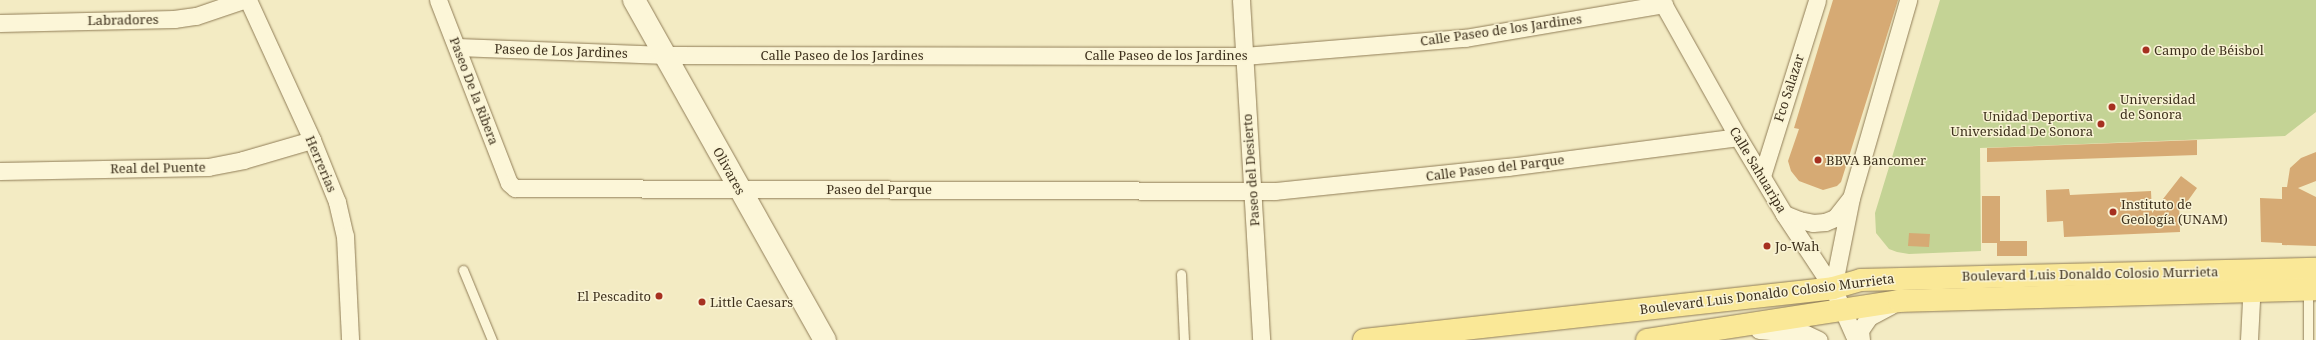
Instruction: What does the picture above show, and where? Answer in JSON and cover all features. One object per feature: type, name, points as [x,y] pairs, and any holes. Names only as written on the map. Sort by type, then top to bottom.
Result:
[{"type":"main road","name":"Olivares","points":[[634,0],[666,55],[738,189],[825,340]]},
{"type":"main road","name":"Boulevard Luis Donaldo Colosio Murrieta","points":[[1647,340],[1900,301],[2252,281],[2316,269]]},
{"type":"main road","name":"Boulevard Luis Donaldo Colosio Murrieta","points":[[1364,340],[1833,288],[1861,280],[1897,278],[2252,281],[2312,289]]},
{"type":"street","name":"Labradores","points":[[0,24],[174,19],[196,16],[243,0]]},
{"type":"street","name":"Herrerias","points":[[248,0],[312,140],[337,202],[345,236],[350,340]]},
{"type":"street","name":"Paseo De la Ribera","points":[[438,0],[509,183]]},
{"type":"street","name":"Paseo del Desierto","points":[[1241,0],[1261,340]]},
{"type":"street","name":"Fco Salazar","points":[[1762,176],[1817,0]]},
{"type":"street","points":[[1833,288],[1850,198],[1908,0]]},
{"type":"street","name":"Calle Paseo de los Jardines","points":[[666,55],[1244,56],[1464,38],[1662,2]]},
{"type":"street","name":"Calle Sahuaripa","points":[[1662,2],[1738,137],[1784,214],[1833,288],[1856,340]]},
{"type":"street","name":"Paseo de Los Jardines","points":[[457,47],[666,55]]},
{"type":"street","name":"Calle Paseo del Parque","points":[[1252,191],[1301,189],[1508,167],[1738,137]]},
{"type":"street","name":"Real del Puente","points":[[0,171],[208,167],[243,160],[312,140]]},
{"type":"street","name":"Paseo del Parque","points":[[509,183],[515,188],[1252,191]]},
{"type":"street","points":[[1784,214],[1799,220],[1813,223],[1825,222],[1835,218],[1850,198]]},
{"type":"street","points":[[2249,340],[2252,281]]},
{"type":"street","points":[[1861,340],[1860,330],[1869,317],[1900,301]]},
{"type":"street","points":[[1713,330],[1777,330],[1806,334],[1819,340]]},
{"type":"lane","points":[[463,270],[492,340]]},
{"type":"lane","points":[[1181,274],[1184,340]]},
{"type":"lane","points":[[2308,340],[2312,289]]},
{"type":"green space","name":"Unidad Deportiva Universidad De Sonora","points":[[1940,0],[2316,0],[2316,112],[2285,136],[1980,148],[1981,251],[1909,254],[1897,252],[1889,249],[1876,233],[1875,213]]},
{"type":"building","points":[[1833,0],[1898,0],[1841,182],[1837,186],[1823,190],[1799,181],[1791,171],[1788,161],[1799,129],[1794,128]]},
{"type":"building","points":[[2197,140],[2197,155],[1987,162],[1987,148]]},
{"type":"building","points":[[2316,152],[2316,181],[2298,188],[2316,197],[2316,246],[2282,245],[2282,243],[2261,242],[2260,198],[2282,199],[2282,187],[2287,187],[2290,168],[2301,158]]},
{"type":"building","name":"Instituto de Geología (UNAM)","points":[[2181,176],[2197,188],[2187,202],[2179,202],[2180,232],[2064,237],[2063,221],[2047,222],[2046,190],[2069,189],[2070,195],[2151,191],[2152,213]]},
{"type":"building","points":[[1982,196],[2000,196],[2000,241],[2027,241],[2027,256],[1997,256],[1997,243],[1982,243]]},
{"type":"building","points":[[1909,233],[1930,234],[1929,247],[1908,246]]},
{"type":"place","name":"Campo de Béisbol","points":[[2146,50]]},
{"type":"place","name":"Universidad de Sonora","points":[[2112,107]]},
{"type":"place","name":"Unidad Deportiva Universidad De Sonora","points":[[2101,124]]},
{"type":"place","name":"BBVA Bancomer","points":[[1818,160]]},
{"type":"place","name":"Instituto de Geología (UNAM)","points":[[2113,212]]},
{"type":"place","name":"Jo-Wah","points":[[1767,246]]},
{"type":"place","name":"El Pescadito","points":[[659,296]]},
{"type":"place","name":"Little Caesars","points":[[702,302]]}]
